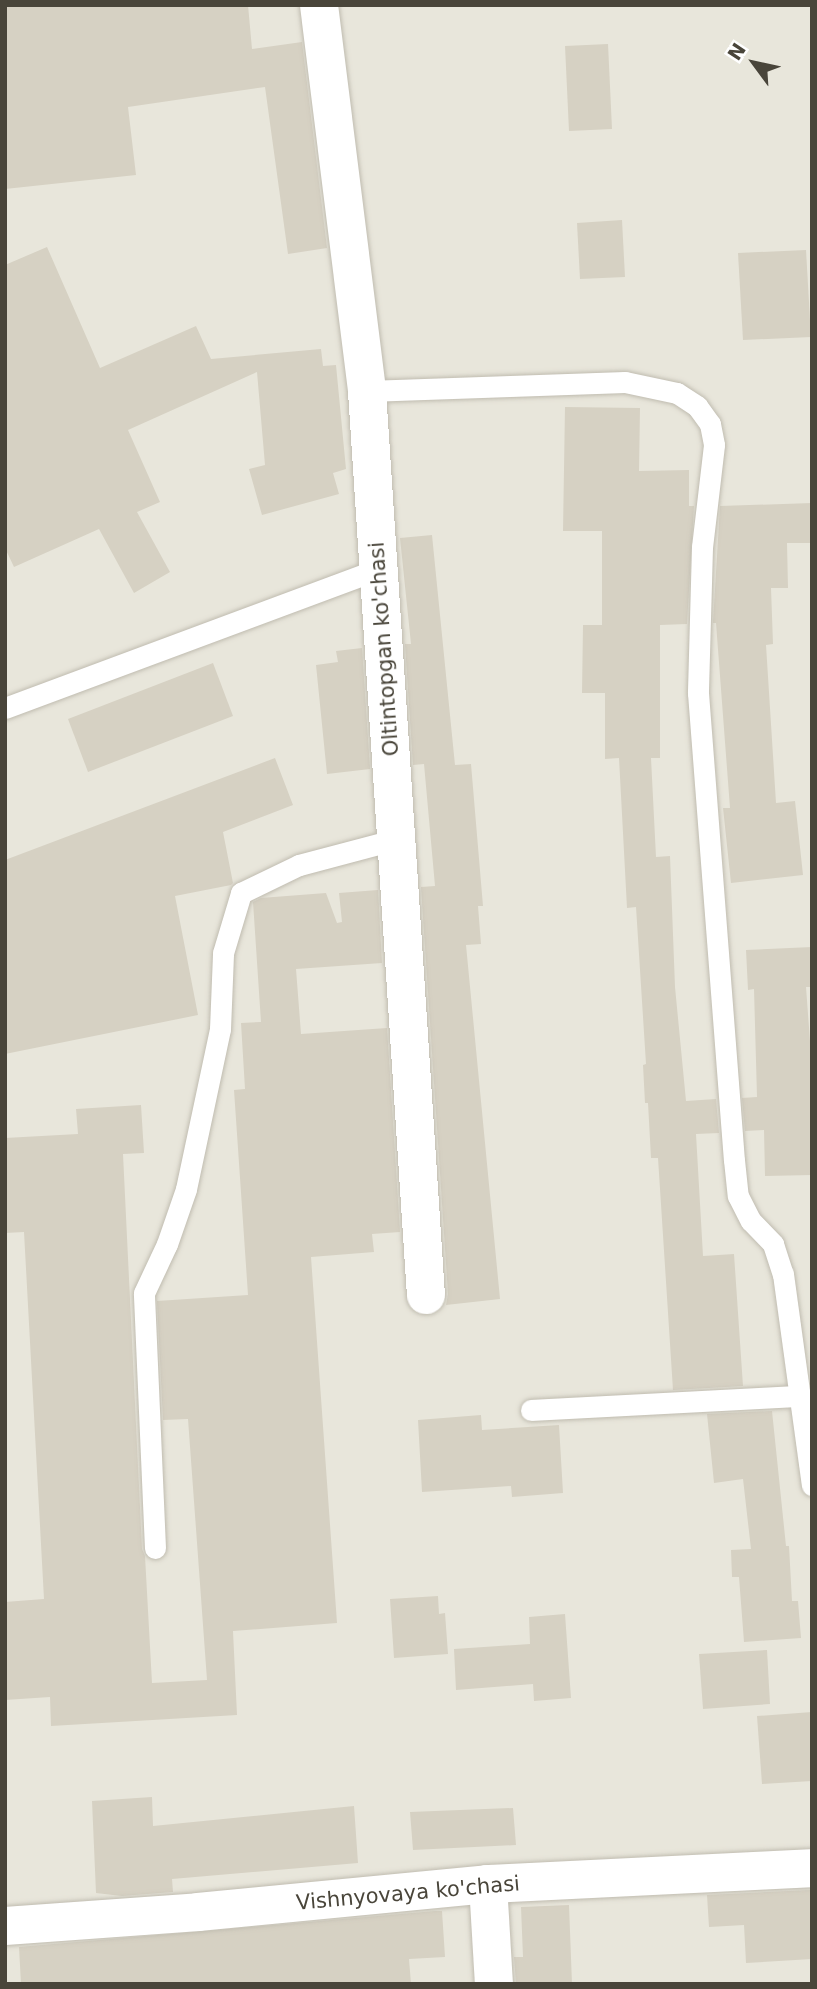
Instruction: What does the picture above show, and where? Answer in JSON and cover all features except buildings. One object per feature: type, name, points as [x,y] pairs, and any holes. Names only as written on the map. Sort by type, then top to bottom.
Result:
[{"type":"street","name":"Oltintopgan ko'chasi","points":[[319,5],[367,391],[426,1295]]},
{"type":"street","name":"Vishnyovaya ko'chasi","points":[[5,1926],[198,1912],[488,1884],[812,1868]]},
{"type":"street","points":[[488,1884],[494,1984]]},
{"type":"lane","points":[[367,391],[625,382],[677,393],[697,406],[710,424],[714,445],[702,547],[698,693],[734,1160],[738,1196],[751,1221],[773,1244],[783,1274],[812,1485]]},
{"type":"lane","points":[[5,708],[377,570]]},
{"type":"lane","points":[[155,1548],[144,1293],[167,1244],[186,1189],[220,1030],[223,953],[241,893],[299,865],[397,839]]},
{"type":"lane","points":[[531,1410],[801,1395]]},
{"type":"shaded area","points":[[5,5],[812,5],[812,1984],[5,1984]]}]
